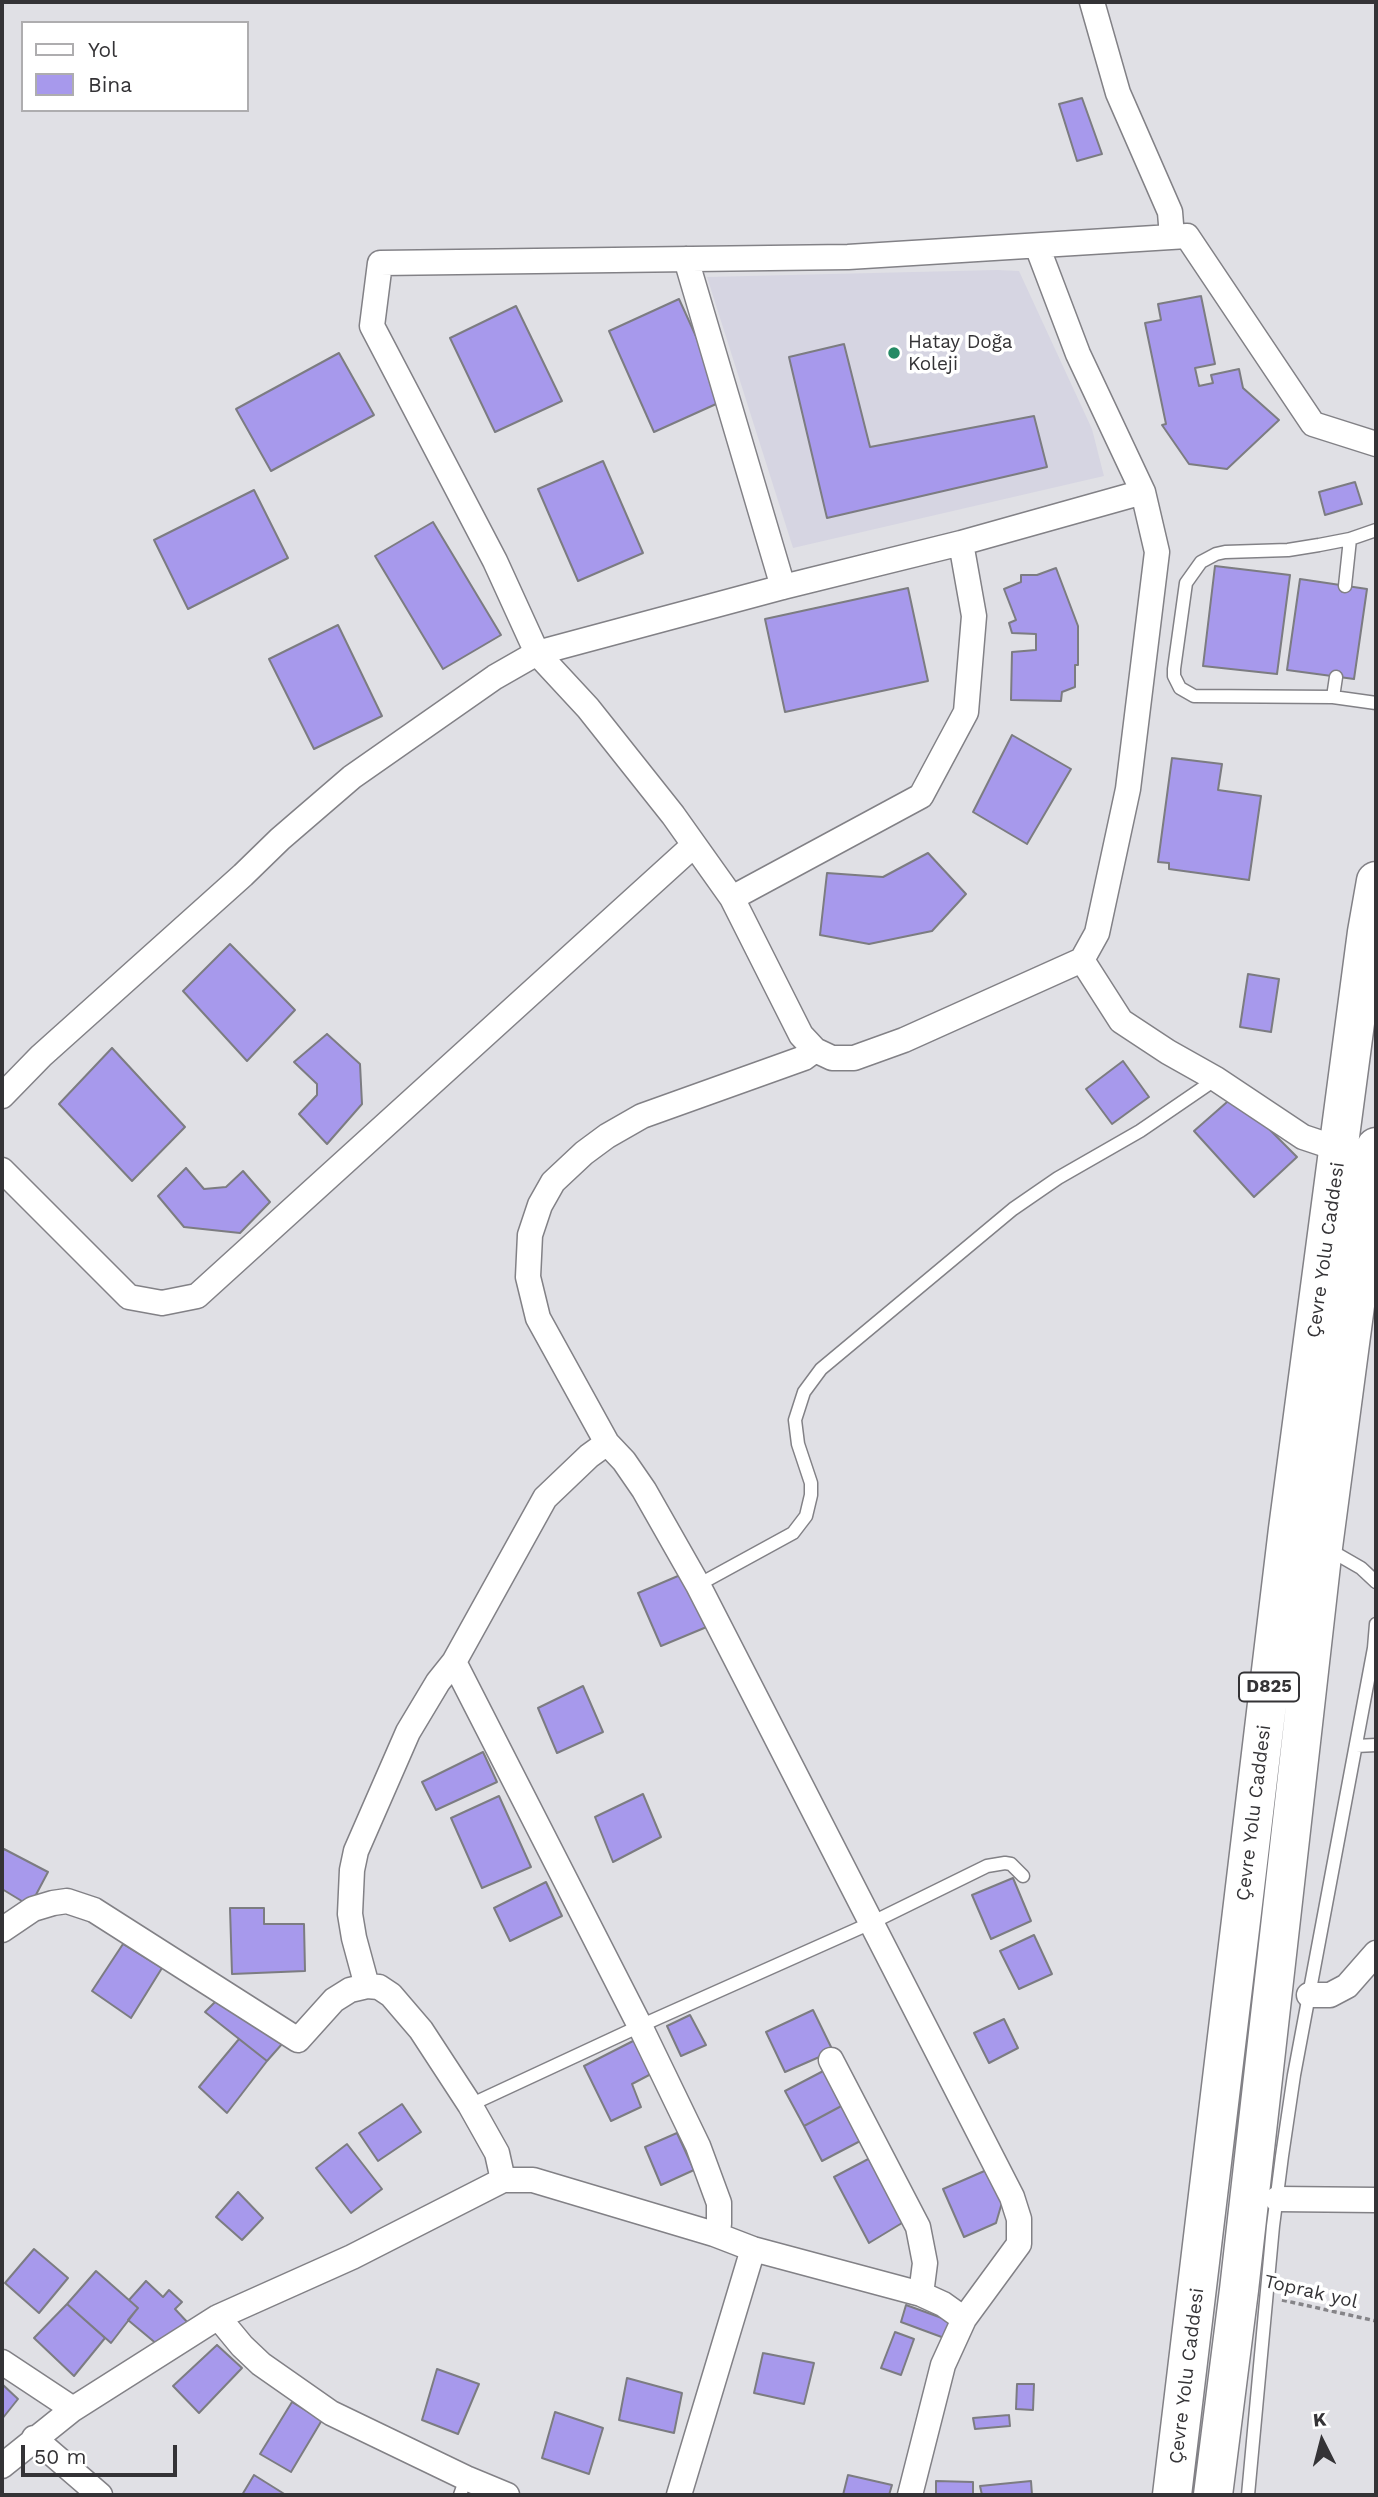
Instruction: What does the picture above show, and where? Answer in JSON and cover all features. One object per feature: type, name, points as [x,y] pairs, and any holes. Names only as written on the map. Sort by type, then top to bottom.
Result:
[{"type":"highway","name":"Çevre Yolu Caddesi","points":[[1173,2490],[1287,1543],[1358,1148],[1376,881]]},
{"type":"highway","name":"Çevre Yolu Caddesi","points":[[1213,2495],[1323,1547],[1369,1253],[1358,1148]]},
{"type":"highway","points":[[1219,2495],[1223,2426]]},
{"type":"street","points":[[1092,2],[1118,93],[1170,212],[1172,237]]},
{"type":"street","points":[[1037,246],[1078,354],[1143,492],[1157,552],[1128,789],[1097,933],[1082,961],[961,1015],[854,1058],[832,1058],[815,1050],[801,1035],[732,898],[674,815],[588,708],[537,653],[495,561],[372,326],[380,263],[848,257],[1187,236],[1313,424],[1376,444]]},
{"type":"street","points":[[686,259],[783,587]]},
{"type":"street","points":[[2,1096],[41,1056],[343,784],[465,698],[537,653],[783,587],[961,543],[1143,492]]},
{"type":"street","points":[[732,898],[921,796],[966,712],[974,616],[961,543]]},
{"type":"street","points":[[2,1170],[129,1297],[162,1303],[197,1296],[694,845]]},
{"type":"street","points":[[1082,961],[1121,1021],[1216,1079],[1303,1137],[1358,1148]]},
{"type":"street","points":[[815,1050],[804,1058],[673,1104],[624,1125],[584,1153],[553,1182],[545,1195],[536,1214],[527,1256],[531,1298],[538,1318],[607,1443],[624,1461],[644,1490],[698,1585],[1012,2197],[1019,2219],[1019,2244],[964,2319],[943,2365],[910,2495]]},
{"type":"street","points":[[367,1986],[350,1914],[350,1890],[356,1851],[408,1732],[438,1682],[454,1662],[545,1498],[589,1456],[607,1443]]},
{"type":"street","points":[[454,1662],[640,2026],[698,2146],[719,2203],[719,2224],[714,2234]]},
{"type":"street","points":[[2,1930],[33,1909],[53,1903],[67,1901],[94,1910],[298,2040],[334,2000],[350,1990],[367,1986],[379,1987],[391,1995],[421,2030],[470,2105],[497,2153],[503,2180]]},
{"type":"street","points":[[1310,1995],[1330,1994],[1347,1986],[1376,1953]]},
{"type":"street","points":[[831,2060],[918,2227],[925,2263],[921,2294]]},
{"type":"street","points":[[2,2466],[73,2409],[218,2317],[352,2257],[503,2180],[533,2180],[714,2234],[753,2249],[921,2294],[943,2304],[964,2319]]},
{"type":"street","points":[[1277,2199],[1376,2200]]},
{"type":"street","points":[[678,2495],[753,2249]]},
{"type":"street","points":[[218,2317],[261,2364],[331,2413],[463,2487],[507,2495]]},
{"type":"street","points":[[2,2362],[73,2409]]},
{"type":"street","points":[[34,2438],[100,2495]]},
{"type":"lane","points":[[1376,530],[1350,539],[1288,550],[1225,552],[1201,562],[1186,583],[1174,668],[1174,676],[1180,688],[1194,696],[1333,698],[1376,703]]},
{"type":"lane","points":[[1345,586],[1350,539]]},
{"type":"lane","points":[[1333,698],[1336,677]]},
{"type":"lane","points":[[698,1585],[793,1533],[806,1516],[811,1483],[798,1444],[795,1420],[804,1392],[821,1369],[1013,1209],[1058,1178],[1140,1131],[1216,1079]]},
{"type":"lane","points":[[1323,1547],[1361,1568],[1376,1582]]},
{"type":"lane","points":[[1248,2495],[1277,2199],[1294,2075],[1374,1648],[1376,1624]]},
{"type":"lane","points":[[1356,1745],[1376,1745]]},
{"type":"lane","points":[[470,2105],[872,1923],[987,1866],[1011,1864],[1023,1876]]},
{"type":"path","name":"Toprak yol","points":[[1267,2296],[1376,2321]]},
{"type":"shaded area","name":"Hatay Doğa Koleji","points":[[1019,271],[1092,429],[1104,476],[793,548],[707,277]]},
{"type":"building","points":[[1082,98],[1102,154],[1077,161],[1059,104]]},
{"type":"building","points":[[1201,296],[1215,364],[1195,368],[1199,386],[1213,383],[1211,375],[1239,369],[1243,388],[1279,420],[1227,469],[1189,464],[1162,425],[1166,424],[1145,323],[1161,320],[1158,304]]},
{"type":"building","points":[[679,299],[725,400],[654,432],[609,331]]},
{"type":"building","points":[[516,306],[562,401],[495,432],[450,338]]},
{"type":"building","points":[[844,344],[870,447],[1034,416],[1047,467],[827,518],[789,357]]},
{"type":"building","points":[[339,353],[374,415],[271,471],[236,409]]},
{"type":"building","points":[[603,461],[643,553],[578,581],[538,489]]},
{"type":"building","points":[[1355,482],[1362,504],[1325,515],[1319,492]]},
{"type":"building","points":[[254,490],[288,558],[188,609],[154,540]]},
{"type":"building","points":[[433,522],[501,635],[443,669],[375,556]]},
{"type":"building","points":[[1215,566],[1290,575],[1277,674],[1203,666]]},
{"type":"building","points":[[1056,568],[1078,626],[1075,687],[1062,692],[1061,701],[1011,700],[1012,652],[1036,650],[1036,634],[1012,633],[1009,623],[1016,620],[1004,589],[1021,582],[1021,575],[1037,575]]},
{"type":"building","points":[[1300,579],[1367,589],[1354,679],[1287,670]]},
{"type":"building","points":[[908,588],[928,681],[785,712],[765,619]]},
{"type":"building","points":[[338,625],[382,716],[314,749],[269,659]]},
{"type":"building","points":[[1012,735],[1071,769],[1027,844],[973,812]]},
{"type":"building","points":[[1172,758],[1222,764],[1218,790],[1261,796],[1249,880],[1169,869],[1169,863],[1158,862]]},
{"type":"building","points":[[928,853],[966,894],[932,931],[869,944],[820,935],[827,873],[883,877]]},
{"type":"building","points":[[230,944],[295,1010],[247,1061],[183,991]]},
{"type":"building","points":[[1248,974],[1279,979],[1271,1032],[1240,1027]]},
{"type":"building","points":[[327,1034],[360,1064],[362,1104],[327,1144],[299,1114],[317,1095],[317,1084],[294,1062]]},
{"type":"building","points":[[112,1048],[185,1127],[132,1181],[59,1104]]},
{"type":"building","points":[[1123,1061],[1149,1097],[1112,1124],[1086,1089]]},
{"type":"building","points":[[1235,1095],[1297,1157],[1254,1197],[1194,1131]]},
{"type":"building","points":[[186,1168],[204,1189],[226,1187],[243,1171],[270,1202],[240,1233],[184,1227],[158,1196]]},
{"type":"building","points":[[685,1573],[709,1626],[661,1646],[638,1593]]},
{"type":"building","points":[[583,1686],[603,1732],[557,1753],[538,1708]]},
{"type":"building","points":[[483,1752],[497,1782],[436,1810],[422,1782]]},
{"type":"building","points":[[643,1794],[661,1837],[613,1862],[595,1817]]},
{"type":"building","points":[[499,1796],[531,1867],[482,1888],[451,1818]]},
{"type":"building","points":[[4,1849],[48,1872],[30,1906],[2,1889]]},
{"type":"building","points":[[1013,1878],[1031,1921],[991,1939],[972,1895]]},
{"type":"building","points":[[546,1882],[562,1916],[510,1941],[494,1908]]},
{"type":"building","points":[[230,1908],[264,1908],[264,1924],[304,1924],[305,1971],[232,1974]]},
{"type":"building","points":[[1034,1935],[1052,1974],[1019,1989],[1000,1951]]},
{"type":"building","points":[[123,1944],[162,1968],[131,2018],[92,1991]]},
{"type":"building","points":[[221,1996],[282,2044],[267,2061],[205,2012]]},
{"type":"building","points":[[813,2010],[833,2051],[785,2072],[766,2032]]},
{"type":"building","points":[[690,2015],[706,2045],[681,2056],[667,2026]]},
{"type":"building","points":[[1004,2019],[1018,2048],[989,2063],[974,2033]]},
{"type":"building","points":[[239,2039],[267,2061],[227,2113],[199,2087]]},
{"type":"building","points":[[635,2040],[651,2074],[632,2084],[641,2107],[611,2121],[584,2066]]},
{"type":"building","points":[[829,2068],[847,2103],[804,2126],[785,2091]]},
{"type":"building","points":[[847,2103],[866,2138],[822,2161],[804,2126]]},
{"type":"building","points":[[402,2104],[421,2132],[378,2161],[359,2133]]},
{"type":"building","points":[[677,2133],[694,2170],[661,2185],[645,2147]]},
{"type":"building","points":[[347,2144],[382,2189],[351,2213],[316,2168]]},
{"type":"building","points":[[874,2156],[907,2220],[869,2243],[834,2177]]},
{"type":"building","points":[[989,2169],[1003,2199],[996,2223],[964,2237],[943,2189]]},
{"type":"building","points":[[238,2192],[263,2218],[242,2240],[216,2217]]},
{"type":"building","points":[[34,2249],[68,2278],[39,2313],[5,2283]]},
{"type":"building","points":[[96,2271],[138,2308],[111,2343],[67,2304]]},
{"type":"building","points":[[146,2281],[163,2297],[169,2290],[182,2302],[175,2309],[189,2324],[164,2350],[128,2320],[138,2308],[129,2300]]},
{"type":"building","points":[[67,2304],[105,2338],[74,2376],[34,2338]]},
{"type":"building","points":[[906,2305],[953,2322],[947,2339],[901,2322]]},
{"type":"building","points":[[895,2332],[914,2339],[901,2375],[881,2368]]},
{"type":"building","points":[[217,2345],[242,2368],[199,2413],[173,2386]]},
{"type":"building","points":[[763,2353],[814,2363],[804,2404],[754,2393]]},
{"type":"building","points":[[437,2369],[479,2384],[458,2434],[422,2420]]},
{"type":"building","points":[[627,2378],[682,2393],[674,2433],[619,2420]]},
{"type":"building","points":[[2,2384],[18,2399],[2,2419]]},
{"type":"building","points":[[1017,2384],[1034,2384],[1033,2410],[1016,2409]]},
{"type":"building","points":[[292,2402],[322,2420],[291,2472],[260,2454]]},
{"type":"building","points":[[555,2412],[603,2428],[589,2474],[542,2458]]},
{"type":"building","points":[[1009,2415],[1010,2426],[975,2429],[973,2418]]},
{"type":"building","points":[[254,2475],[286,2495],[242,2495]]},
{"type":"building","points":[[848,2475],[892,2485],[889,2495],[843,2495]]},
{"type":"building","points":[[936,2481],[973,2482],[973,2495],[936,2495]]},
{"type":"building","points":[[1031,2481],[1032,2495],[982,2495],[980,2486]]},
{"type":"place","name":"Hatay Doğa Koleji","points":[[894,353]]}]
